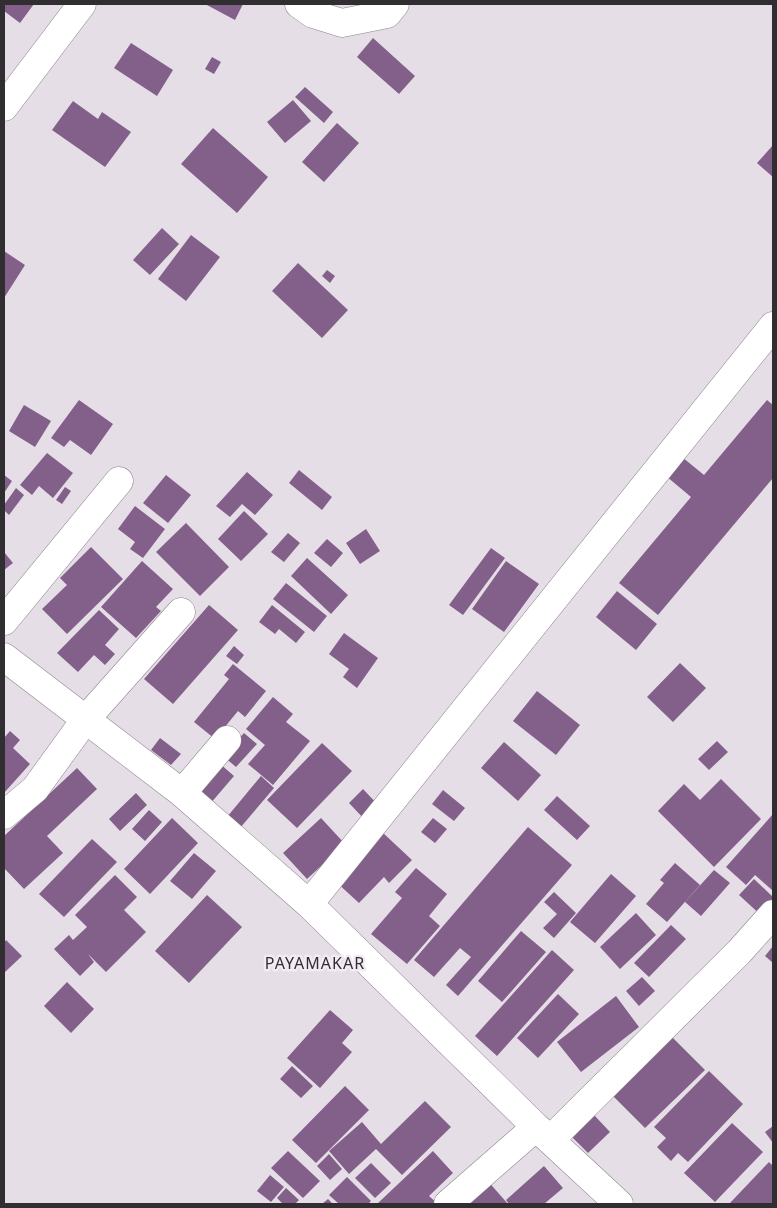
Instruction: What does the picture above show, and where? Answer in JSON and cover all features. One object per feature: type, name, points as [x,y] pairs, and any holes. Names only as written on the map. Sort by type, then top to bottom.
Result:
[{"type":"street","points":[[4,107],[82,4]]},
{"type":"street","points":[[298,4],[313,14],[342,23],[387,14],[394,4]]},
{"type":"street","points":[[309,904],[773,326]]},
{"type":"street","points":[[4,621],[119,481]]},
{"type":"street","points":[[4,815],[35,789],[85,720],[181,612]]},
{"type":"street","points":[[4,657],[182,794],[309,904],[543,1134],[619,1204]]},
{"type":"street","points":[[182,794],[227,740]]},
{"type":"street","points":[[448,1204],[543,1134],[739,952],[773,914]]},
{"type":"building","points":[[4,4],[34,4],[20,23],[4,11]]},
{"type":"building","points":[[205,4],[243,4],[235,20]]},
{"type":"building","points":[[373,38],[415,76],[399,94],[357,57]]},
{"type":"building","points":[[131,43],[173,70],[157,96],[114,68]]},
{"type":"building","points":[[212,57],[221,62],[214,74],[205,69]]},
{"type":"building","points":[[305,87],[333,112],[324,123],[295,97]]},
{"type":"building","points":[[293,100],[311,121],[285,143],[267,122]]},
{"type":"building","points":[[73,101],[98,119],[102,112],[131,132],[105,167],[52,130]]},
{"type":"building","points":[[337,123],[359,143],[324,182],[302,162]]},
{"type":"building","points":[[213,128],[268,177],[237,213],[181,164]]},
{"type":"building","points":[[773,145],[773,177],[757,163]]},
{"type":"building","points":[[162,228],[179,244],[150,275],[133,260]]},
{"type":"building","points":[[191,235],[220,257],[186,301],[158,279]]},
{"type":"building","points":[[4,251],[25,265],[4,298]]},
{"type":"building","points":[[298,263],[348,310],[322,338],[272,291]]},
{"type":"building","points":[[327,270],[335,276],[330,283],[322,276]]},
{"type":"building","points":[[79,400],[113,424],[91,455],[70,440],[64,447],[51,438]]},
{"type":"building","points":[[767,400],[773,405],[773,478],[658,615],[619,583],[691,497],[666,476],[682,457],[704,475]]},
{"type":"building","points":[[24,405],[51,421],[35,447],[9,431]]},
{"type":"building","points":[[47,453],[73,473],[53,498],[39,486],[32,495],[20,485]]},
{"type":"building","points":[[299,470],[332,497],[322,510],[289,483]]},
{"type":"building","points":[[247,472],[273,495],[255,515],[242,504],[230,517],[216,506]]},
{"type":"building","points":[[4,475],[12,481],[4,493]]},
{"type":"building","points":[[166,475],[191,495],[168,523],[143,503]]},
{"type":"building","points":[[65,487],[71,491],[62,504],[56,500]]},
{"type":"building","points":[[16,488],[24,495],[9,515],[4,510],[4,505]]},
{"type":"building","points":[[135,506],[165,529],[143,558],[130,549],[135,542],[118,529]]},
{"type":"building","points":[[244,511],[268,534],[241,561],[218,539]]},
{"type":"building","points":[[186,523],[229,567],[200,596],[156,552]]},
{"type":"building","points":[[366,529],[380,551],[360,564],[346,543]]},
{"type":"building","points":[[288,533],[300,543],[284,562],[271,552]]},
{"type":"building","points":[[327,539],[343,553],[331,567],[314,553]]},
{"type":"building","points":[[91,547],[123,579],[67,634],[42,609],[67,585],[60,578]]},
{"type":"building","points":[[491,548],[505,558],[463,615],[449,605]]},
{"type":"building","points":[[4,552],[13,563],[4,570]]},
{"type":"building","points":[[307,558],[348,595],[331,614],[291,576]]},
{"type":"building","points":[[142,561],[173,589],[156,607],[161,611],[136,638],[101,607]]},
{"type":"building","points":[[506,561],[539,584],[504,632],[472,609]]},
{"type":"building","points":[[286,583],[327,616],[314,632],[273,599]]},
{"type":"building","points":[[617,591],[657,624],[636,650],[596,617]]},
{"type":"building","points":[[209,605],[238,630],[173,704],[144,679]]},
{"type":"building","points":[[272,605],[305,632],[296,643],[279,629],[275,634],[259,622]]},
{"type":"building","points":[[99,610],[119,629],[105,645],[115,654],[105,665],[94,655],[78,672],[57,653]]},
{"type":"building","points":[[344,633],[378,658],[357,688],[343,677],[349,669],[329,654]]},
{"type":"building","points":[[234,646],[244,655],[237,664],[226,656]]},
{"type":"building","points":[[680,663],[706,688],[673,722],[647,697]]},
{"type":"building","points":[[233,664],[266,691],[245,717],[238,711],[215,739],[194,722],[229,679],[224,675]]},
{"type":"building","points":[[537,691],[580,725],[556,755],[513,721]]},
{"type":"building","points":[[273,697],[293,714],[286,722],[310,741],[273,785],[248,764],[265,745],[246,729]]},
{"type":"building","points":[[10,731],[20,740],[13,748],[30,764],[4,793],[4,738]]},
{"type":"building","points":[[244,733],[257,744],[236,767],[223,756]]},
{"type":"building","points":[[160,738],[181,754],[171,765],[151,750]]},
{"type":"building","points":[[717,741],[728,752],[709,770],[698,759]]},
{"type":"building","points":[[504,742],[541,775],[518,801],[481,768]]},
{"type":"building","points":[[322,743],[352,771],[297,828],[267,800]]},
{"type":"building","points":[[219,763],[234,776],[210,804],[195,790]]},
{"type":"building","points":[[77,768],[97,789],[47,836],[63,853],[24,889],[4,868],[4,836]]},
{"type":"building","points":[[261,776],[274,788],[240,828],[227,817]]},
{"type":"building","points":[[721,779],[761,819],[714,867],[658,811],[684,784],[700,800]]},
{"type":"building","points":[[363,789],[379,806],[365,820],[349,803]]},
{"type":"building","points":[[443,790],[465,808],[454,821],[432,804]]},
{"type":"building","points":[[136,793],[147,805],[120,831],[109,819]]},
{"type":"building","points":[[557,796],[590,826],[577,840],[544,810]]},
{"type":"building","points":[[149,810],[162,822],[145,841],[132,829]]},
{"type":"building","points":[[773,814],[772,890],[755,875],[746,885],[726,867]]},
{"type":"building","points":[[172,818],[198,843],[150,894],[124,869]]},
{"type":"building","points":[[321,818],[345,844],[307,879],[283,853]]},
{"type":"building","points":[[433,818],[447,829],[435,843],[421,832]]},
{"type":"building","points":[[528,827],[572,865],[458,996],[446,985],[471,957],[460,948],[434,977],[414,960]]},
{"type":"building","points":[[382,832],[412,860],[389,883],[384,877],[359,903],[335,881]]},
{"type":"building","points":[[92,839],[117,862],[64,917],[39,894]]},
{"type":"building","points":[[194,853],[216,871],[192,899],[170,881]]},
{"type":"building","points":[[675,863],[700,885],[667,922],[646,904],[664,883],[660,880]]},
{"type":"building","points":[[416,868],[447,894],[429,916],[440,926],[407,964],[371,934],[402,898],[395,892]]},
{"type":"building","points":[[714,870],[730,883],[701,916],[685,902]]},
{"type":"building","points":[[611,874],[636,896],[595,943],[570,922]]},
{"type":"building","points":[[115,875],[137,897],[124,910],[146,932],[106,972],[88,954],[94,962],[80,976],[54,949],[69,935],[73,940],[87,927],[75,915]]},
{"type":"building","points":[[754,879],[773,897],[773,909],[764,918],[739,895]]},
{"type":"building","points":[[554,892],[576,913],[554,938],[543,928],[557,914],[544,902]]},
{"type":"building","points":[[207,895],[242,927],[189,983],[155,951]]},
{"type":"building","points":[[636,913],[656,935],[620,969],[600,947]]},
{"type":"building","points":[[671,925],[686,939],[649,977],[634,963]]},
{"type":"building","points":[[521,931],[546,952],[502,1002],[478,981]]},
{"type":"building","points":[[6,940],[22,956],[5,972],[4,943]]},
{"type":"building","points":[[773,946],[773,963],[765,956]]},
{"type":"building","points":[[552,950],[574,970],[497,1056],[475,1036]]},
{"type":"building","points":[[642,977],[655,991],[639,1006],[626,991]]},
{"type":"building","points":[[67,982],[94,1009],[71,1033],[44,1006]]},
{"type":"building","points":[[558,994],[579,1014],[538,1058],[517,1038]]},
{"type":"building","points":[[616,996],[639,1027],[581,1072],[557,1042]]},
{"type":"building","points":[[330,1010],[353,1030],[342,1043],[352,1052],[320,1088],[287,1058]]},
{"type":"building","points":[[671,1036],[705,1070],[645,1128],[612,1095]]},
{"type":"building","points":[[292,1066],[313,1086],[301,1098],[280,1079]]},
{"type":"building","points":[[709,1071],[743,1104],[688,1162],[678,1153],[671,1161],[657,1147],[666,1138],[654,1127]]},
{"type":"building","points":[[345,1086],[369,1110],[316,1163],[292,1140]]},
{"type":"building","points":[[425,1101],[451,1127],[402,1175],[376,1149],[349,1174],[329,1151],[362,1122],[381,1144]]},
{"type":"building","points":[[594,1115],[610,1132],[588,1153],[572,1137]]},
{"type":"building","points":[[732,1123],[763,1152],[715,1202],[684,1173]]},
{"type":"building","points":[[773,1126],[773,1143],[765,1132]]},
{"type":"building","points":[[288,1151],[320,1181],[303,1198],[271,1168]]},
{"type":"building","points":[[433,1151],[453,1173],[429,1196],[438,1204],[377,1204]]},
{"type":"building","points":[[329,1154],[342,1169],[330,1180],[317,1166]]},
{"type":"building","points":[[769,1162],[773,1166],[773,1204],[729,1204]]},
{"type":"building","points":[[371,1163],[391,1183],[375,1198],[355,1178]]},
{"type":"building","points":[[544,1166],[563,1188],[544,1204],[509,1204],[506,1200]]},
{"type":"building","points":[[270,1175],[284,1187],[271,1202],[257,1191]]},
{"type":"building","points":[[347,1177],[371,1201],[368,1204],[339,1204],[329,1195]]},
{"type":"building","points":[[486,1179],[508,1204],[457,1204]]},
{"type":"building","points":[[286,1188],[299,1200],[295,1204],[283,1204],[277,1198]]},
{"type":"building","points":[[328,1199],[333,1204],[322,1204]]},
{"type":"district","name":"PAYAMAKAR","points":[[315,963]]}]
